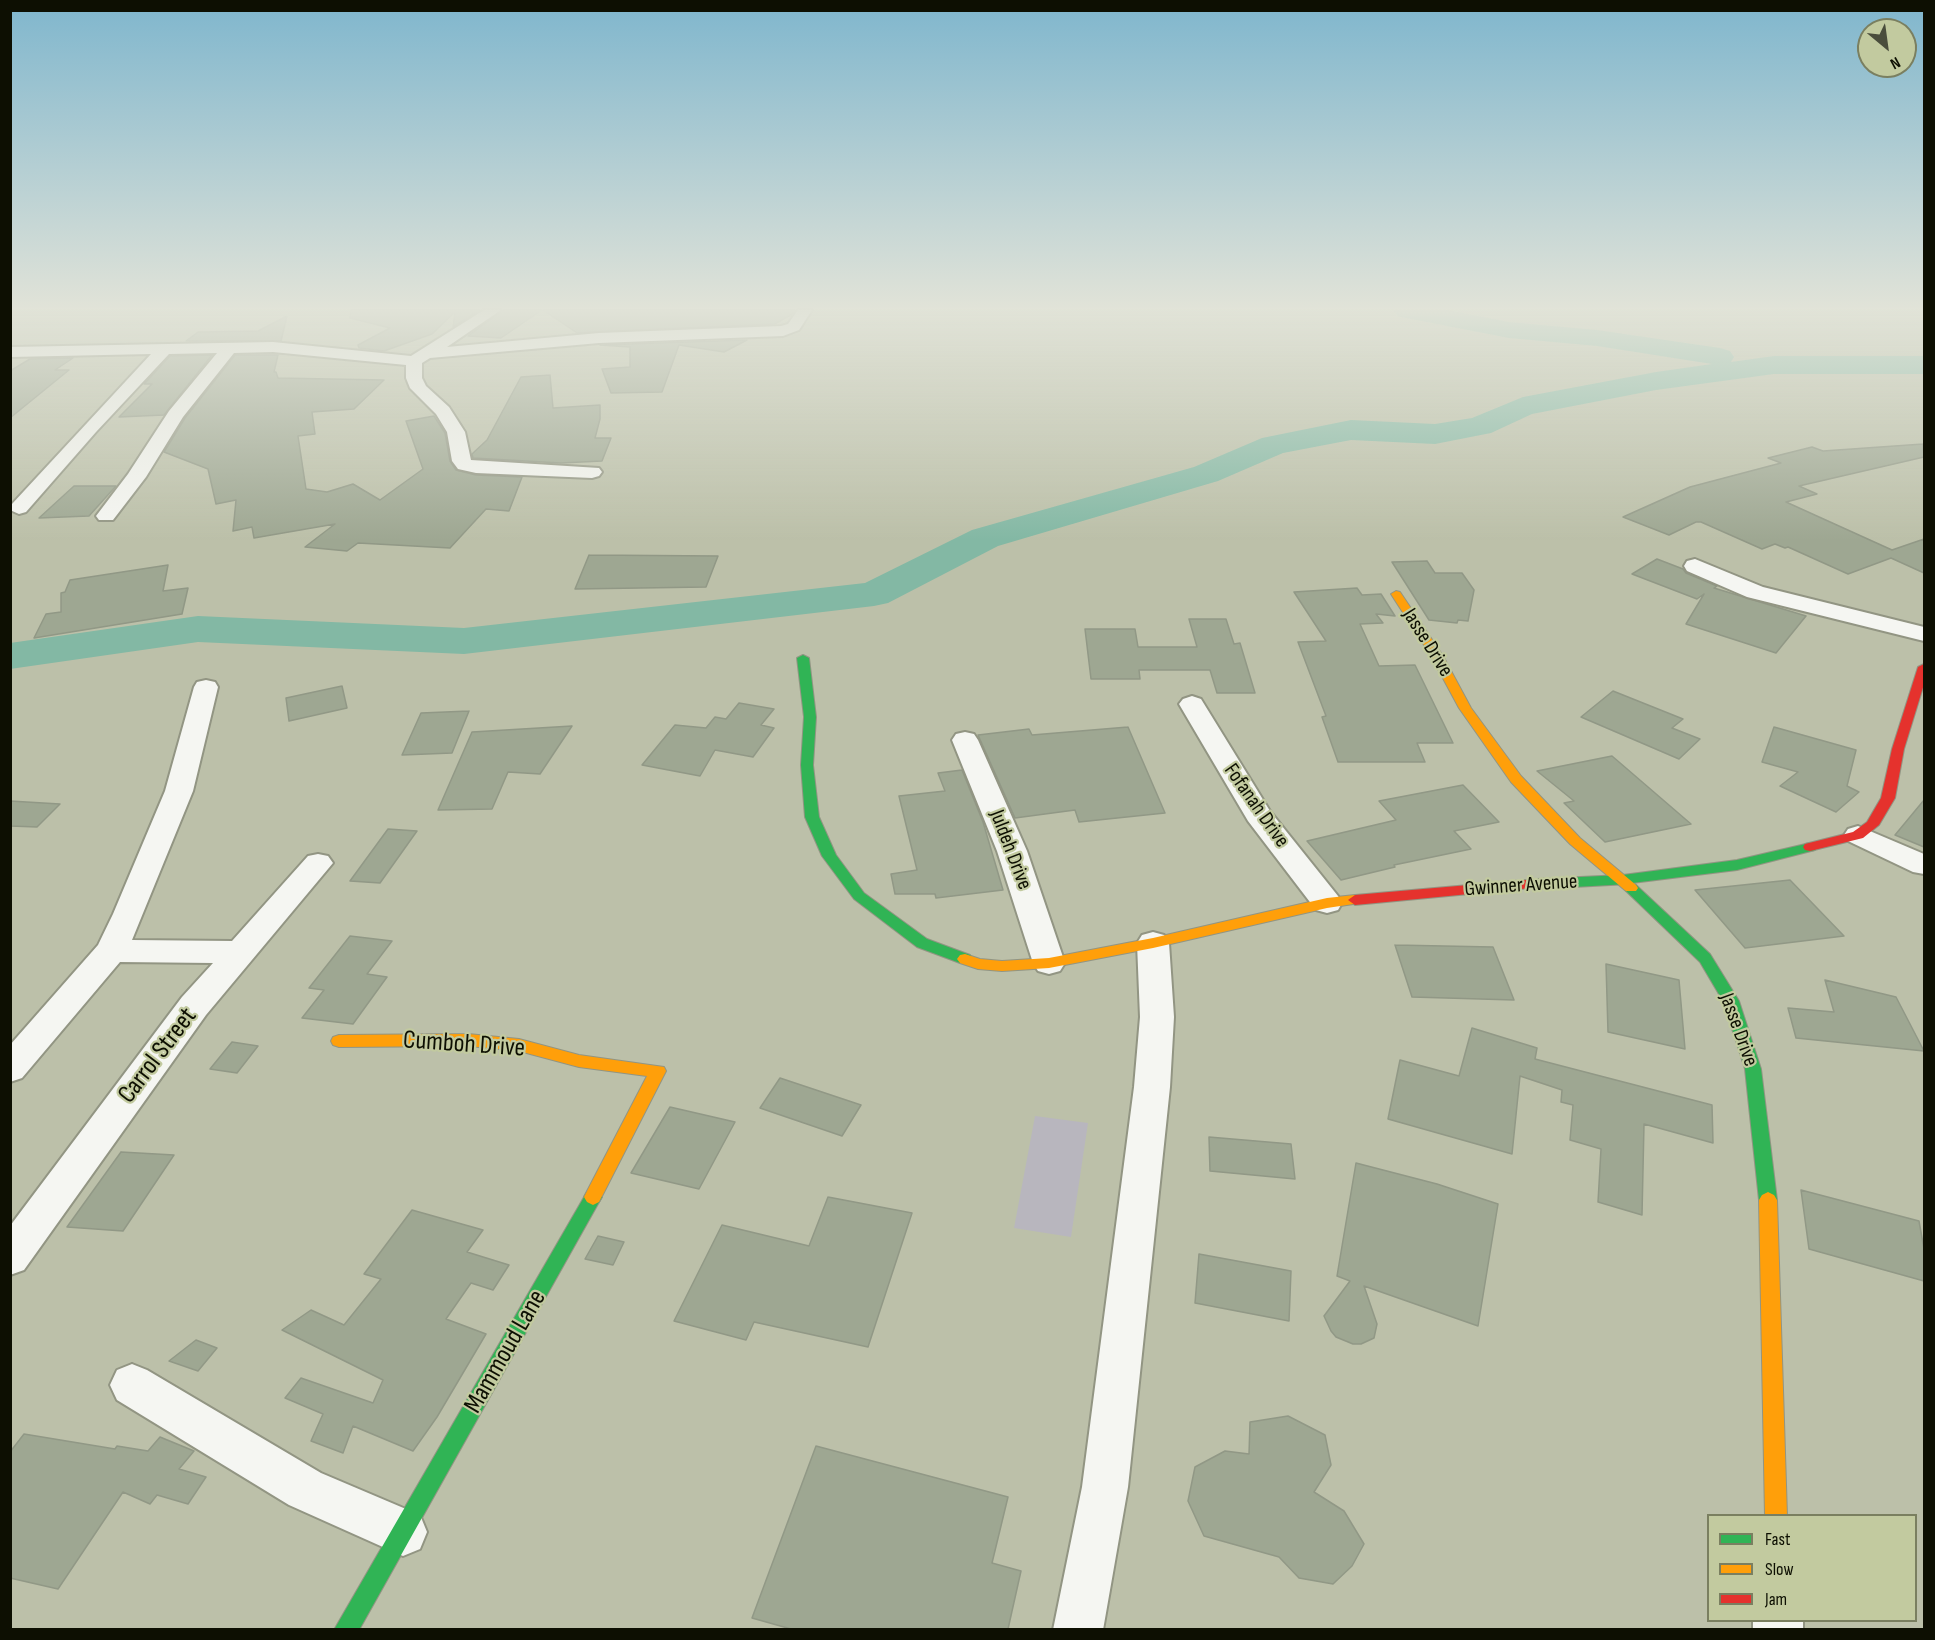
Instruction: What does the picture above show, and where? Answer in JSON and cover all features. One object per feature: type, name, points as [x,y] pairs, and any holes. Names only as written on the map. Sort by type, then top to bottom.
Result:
[{"type":"street","points":[[18,508],[130,387]]},
{"type":"street","points":[[106,516],[136,477],[175,415],[198,387]]},
{"type":"street","points":[[419,387],[424,395],[443,411],[456,432],[461,461],[465,465],[592,472]]},
{"type":"street","points":[[1695,566],[1755,592],[1924,634]]},
{"type":"street","name":"Jasse Drive","points":[[1396,594],[1437,656],[1465,708],[1516,779],[1575,842],[1623,880],[1705,958],[1731,1001],[1753,1069],[1769,1207],[1776,1514]]},
{"type":"street","name":"Gwinner Avenue","points":[[803,658],[810,717],[807,765],[812,817],[829,856],[859,896],[922,943],[978,964],[1002,966],[1049,963],[1154,944],[1328,903],[1529,884],[1623,880],[1737,865],[1858,835]]},
{"type":"street","points":[[1858,835],[1872,825],[1888,798],[1898,749],[1924,668]]},
{"type":"street","points":[[10,1069],[111,951],[129,914],[179,791],[206,687]]},
{"type":"street","name":"Fofanah Drive","points":[[1192,704],[1258,814],[1328,903]]},
{"type":"street","name":"Juldeh Drive","points":[[965,740],[1012,851],[1049,963]]},
{"type":"street","points":[[1858,835],[1924,865]]},
{"type":"street","name":"Carrol Street","points":[[10,1258],[194,1006],[318,863]]},
{"type":"street","points":[[1078,1629],[1104,1487],[1152,1087],[1157,1017],[1154,944]]},
{"type":"street","points":[[111,951],[241,952]]},
{"type":"street","name":"Cumboh Drive","points":[[339,1041],[478,1041],[519,1045],[579,1061],[658,1071]]},
{"type":"street","name":"Mammoud Lane","points":[[346,1629],[587,1209],[658,1071]]},
{"type":"street","points":[[132,1385],[305,1489],[403,1532]]},
{"type":"shaded area","points":[[1035,1116],[1088,1123],[1071,1237],[1014,1228]]},
{"type":"building","points":[[10,387],[49,387],[10,418]]},
{"type":"building","points":[[149,387],[187,387],[164,415],[119,417]]},
{"type":"building","points":[[210,387],[377,387],[354,409],[312,412],[315,434],[298,436],[306,489],[327,492],[353,484],[380,500],[423,469],[406,421],[434,416],[445,433],[450,461],[456,470],[476,475],[522,477],[509,511],[486,509],[450,548],[358,543],[347,551],[305,547],[335,524],[254,538],[252,527],[233,531],[236,500],[216,504],[208,469],[164,452],[185,418]]},
{"type":"building","points":[[516,387],[551,387],[553,408],[600,405],[600,419],[595,438],[611,438],[602,461],[561,463],[473,458],[472,454],[487,440]]},
{"type":"building","points":[[609,387],[664,387],[662,392],[611,393]]},
{"type":"building","points":[[1923,444],[1924,457],[1799,486],[1817,494],[1786,502],[1892,550],[1924,539],[1924,573],[1891,558],[1848,574],[1788,547],[1775,544],[1762,549],[1701,522],[1696,522],[1669,535],[1623,517],[1690,487],[1781,463],[1768,458],[1812,447],[1823,451]]},
{"type":"building","points":[[74,486],[116,486],[89,516],[39,518]]},
{"type":"building","points":[[589,555],[718,556],[706,587],[575,589]]},
{"type":"building","points":[[1657,559],[1717,586],[1714,588],[1806,616],[1776,653],[1686,624],[1704,594],[1697,599],[1632,574]]},
{"type":"building","points":[[1427,561],[1435,573],[1462,573],[1474,590],[1468,621],[1458,620],[1457,623],[1429,620],[1392,562]]},
{"type":"building","points":[[168,565],[163,591],[188,588],[182,614],[34,638],[46,614],[61,612],[61,593],[65,592],[70,580]]},
{"type":"building","points":[[1357,588],[1362,595],[1381,594],[1395,616],[1376,614],[1383,623],[1360,624],[1379,666],[1415,665],[1453,743],[1417,743],[1425,762],[1338,762],[1322,717],[1326,716],[1298,642],[1326,641],[1294,592]]},
{"type":"building","points":[[1189,619],[1226,619],[1234,644],[1240,643],[1255,693],[1217,693],[1210,670],[1139,670],[1140,679],[1091,679],[1085,629],[1135,629],[1138,647],[1197,647]]},
{"type":"building","points":[[342,686],[347,708],[289,721],[286,698]]},
{"type":"building","points":[[1613,691],[1683,719],[1672,728],[1700,739],[1679,759],[1581,717]]},
{"type":"building","points":[[739,703],[774,709],[761,725],[774,728],[753,757],[715,750],[700,776],[642,765],[675,725],[706,728],[715,717],[726,719]]},
{"type":"building","points":[[469,711],[452,753],[402,755],[421,713]]},
{"type":"building","points":[[572,726],[540,774],[508,772],[492,809],[438,810],[472,732]]},
{"type":"building","points":[[1128,727],[1165,813],[1079,822],[1075,810],[1015,818],[978,735],[1029,729],[1032,735]]},
{"type":"building","points":[[1774,727],[1856,750],[1847,786],[1859,792],[1836,812],[1780,786],[1798,772],[1762,762]]},
{"type":"building","points":[[1612,756],[1691,824],[1605,842],[1564,803],[1574,801],[1537,771]]},
{"type":"building","points":[[962,770],[983,822],[1003,890],[936,898],[935,894],[895,894],[891,874],[917,870],[899,796],[945,791],[938,773]]},
{"type":"building","points":[[1463,785],[1499,822],[1454,831],[1471,849],[1394,865],[1395,867],[1341,880],[1307,841],[1396,820],[1379,801]]},
{"type":"building","points":[[1924,800],[1924,847],[1895,835]]},
{"type":"building","points":[[10,801],[60,804],[37,827],[10,826]]},
{"type":"building","points":[[388,829],[417,831],[380,883],[350,881]]},
{"type":"building","points":[[1790,880],[1844,936],[1745,948],[1695,890]]},
{"type":"building","points":[[350,936],[392,941],[367,974],[387,977],[353,1024],[302,1018],[324,990],[309,988]]},
{"type":"building","points":[[1395,945],[1493,947],[1514,1000],[1412,997]]},
{"type":"building","points":[[1606,964],[1679,980],[1685,1049],[1608,1032]]},
{"type":"building","points":[[1825,980],[1896,997],[1924,1051],[1796,1038],[1788,1008],[1834,1012]]},
{"type":"building","points":[[1472,1028],[1537,1048],[1535,1059],[1712,1105],[1713,1143],[1644,1124],[1642,1215],[1598,1202],[1601,1149],[1570,1140],[1573,1105],[1561,1102],[1562,1090],[1520,1076],[1512,1154],[1388,1119],[1400,1060],[1459,1076]]},
{"type":"building","points":[[232,1042],[258,1046],[237,1073],[210,1069]]},
{"type":"building","points":[[780,1078],[861,1105],[842,1136],[760,1108]]},
{"type":"building","points":[[670,1107],[735,1122],[699,1189],[631,1173]]},
{"type":"building","points":[[1209,1137],[1291,1144],[1295,1179],[1210,1171]]},
{"type":"building","points":[[121,1152],[174,1155],[123,1231],[67,1227]]},
{"type":"building","points":[[1356,1163],[1437,1184],[1498,1204],[1478,1326],[1364,1286],[1377,1324],[1374,1338],[1361,1344],[1353,1344],[1336,1337],[1331,1331],[1324,1316],[1350,1281],[1337,1276]]},
{"type":"building","points":[[1801,1190],[1919,1221],[1924,1249],[1924,1281],[1809,1249]]},
{"type":"building","points":[[828,1197],[912,1213],[868,1347],[754,1322],[746,1340],[674,1321],[722,1225],[809,1246]]},
{"type":"building","points":[[412,1210],[483,1230],[467,1252],[509,1265],[493,1290],[471,1283],[446,1319],[486,1334],[437,1417],[413,1451],[353,1426],[343,1453],[311,1441],[323,1414],[285,1398],[301,1378],[373,1403],[383,1380],[282,1330],[311,1310],[344,1325],[381,1279],[364,1274]]},
{"type":"building","points":[[598,1236],[624,1242],[613,1265],[585,1259]]},
{"type":"building","points":[[1199,1254],[1291,1271],[1289,1321],[1195,1303]]},
{"type":"building","points":[[196,1340],[217,1348],[198,1371],[169,1361]]},
{"type":"building","points":[[1288,1416],[1325,1435],[1331,1465],[1314,1492],[1344,1511],[1364,1544],[1352,1566],[1333,1584],[1299,1578],[1279,1557],[1204,1536],[1188,1501],[1195,1467],[1225,1451],[1249,1454],[1250,1422]]},
{"type":"building","points":[[24,1434],[115,1449],[117,1446],[148,1451],[160,1437],[194,1451],[179,1469],[206,1477],[188,1504],[157,1495],[150,1504],[123,1492],[58,1589],[10,1578],[10,1452]]},
{"type":"building","points":[[816,1446],[1008,1497],[992,1563],[1021,1571],[1008,1629],[791,1629],[752,1618]]},
{"type":"waterway","points":[[10,656],[198,629],[464,641],[874,594],[985,538],[1206,474],[1274,445],[1351,430],[1435,434],[1480,426],[1523,406],[1627,387]]},
{"type":"traffic: fast","points":[[803,658],[810,717],[807,765],[812,817],[829,856],[859,896],[922,943],[965,959]]},
{"type":"traffic: fast","points":[[1537,884],[1623,880],[1737,865],[1810,847]]},
{"type":"traffic: fast","points":[[1631,888],[1705,958],[1731,1001],[1753,1069],[1768,1200]]},
{"type":"traffic: fast","points":[[346,1630],[593,1197]]},
{"type":"traffic: slow","points":[[1396,594],[1437,656],[1465,708],[1516,779],[1575,841],[1631,888]]},
{"type":"traffic: slow","points":[[965,959],[978,964],[1002,966],[1049,963],[1153,943],[1327,903],[1355,900]]},
{"type":"traffic: slow","points":[[339,1041],[468,1040],[519,1045],[579,1061],[658,1071],[593,1197]]},
{"type":"traffic: slow","points":[[1768,1200],[1776,1514]]},
{"type":"traffic: jam","points":[[1810,847],[1858,835],[1872,825],[1888,798],[1898,749],[1924,667]]},
{"type":"traffic: jam","points":[[1355,900],[1537,884]]}]
